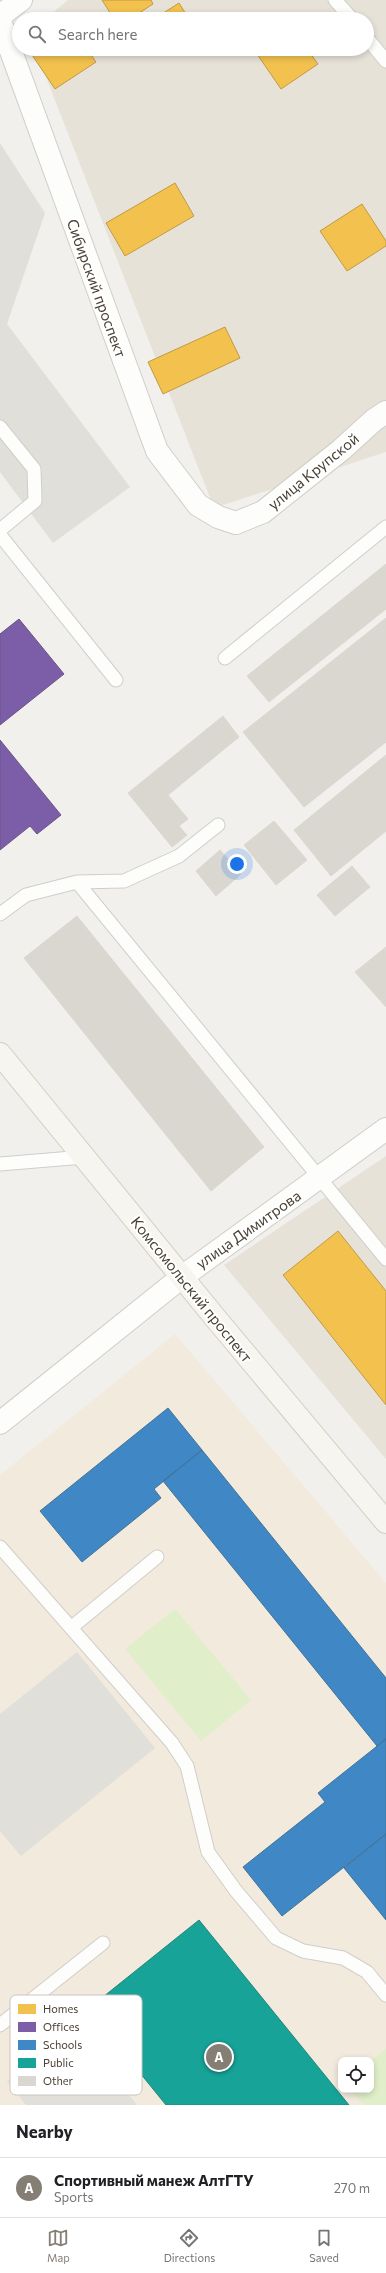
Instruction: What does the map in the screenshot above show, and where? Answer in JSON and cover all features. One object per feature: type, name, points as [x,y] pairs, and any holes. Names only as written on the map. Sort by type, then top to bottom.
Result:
[{"type":"main road","name":"Комсомольский проспект","points":[[0,1054],[182,1277],[386,1522]]},
{"type":"street","points":[[0,16],[21,0]]},
{"type":"street","name":"Сибирский проспект","points":[[0,21],[12,54]]},
{"type":"street","name":"Сибирский проспект","points":[[13,56],[157,451],[198,505],[218,517],[236,522]]},
{"type":"street","name":"улица Крупской","points":[[236,522],[263,512],[341,450],[374,420],[386,412]]},
{"type":"street","name":"улица Димитрова","points":[[0,1423],[182,1277],[384,1133]]},
{"type":"lane","points":[[335,0],[346,12]]},
{"type":"lane","points":[[374,46],[386,61]]},
{"type":"lane","points":[[0,427],[34,469],[35,501],[0,530]]},
{"type":"lane","points":[[225,658],[386,526]]},
{"type":"lane","points":[[0,535],[116,680]]},
{"type":"lane","points":[[0,914],[26,895],[77,882],[124,881],[179,856],[218,826]]},
{"type":"lane","points":[[77,882],[386,1259]]},
{"type":"lane","points":[[0,1164],[84,1157]]},
{"type":"lane","points":[[0,1547],[72,1627],[172,1743],[187,1766],[208,1852],[236,1891],[276,1938],[303,1951],[343,1958],[367,1972],[386,1995]]},
{"type":"lane","points":[[72,1627],[157,1557]]},
{"type":"lane","points":[[38,1995],[103,1943]]},
{"type":"lane","points":[[0,2025],[10,2017]]},
{"type":"shaded area","points":[[68,0],[386,0],[386,452],[214,508],[38,56],[374,56],[374,12],[53,12]]},
{"type":"shaded area","points":[[0,143],[45,213],[7,324],[130,487],[53,543],[0,472]]},
{"type":"shaded area","points":[[386,1156],[386,1459],[224,1265]]},
{"type":"shaded area","points":[[175,1334],[386,1583],[386,2105],[0,2105],[0,1475]]},
{"type":"shaded area","points":[[77,1652],[155,1748],[21,1856],[0,1831],[0,1714]]},
{"type":"shaded area","points":[[18,2095],[129,2095],[137,2105],[26,2105]]},
{"type":"green space","points":[[175,1609],[251,1700],[201,1741],[125,1649]]},
{"type":"green space","points":[[386,2049],[386,2105],[363,2105],[353,2093],[374,2093],[374,2059]]},
{"type":"building: Homes","points":[[102,0],[151,0],[153,4],[141,12],[110,12]]},
{"type":"building: Homes","points":[[179,3],[185,12],[165,12]]},
{"type":"building: Homes","points":[[33,56],[92,56],[96,62],[55,89]]},
{"type":"building: Homes","points":[[258,56],[312,56],[318,64],[281,89]]},
{"type":"building: Homes","points":[[175,183],[194,216],[125,256],[106,223]]},
{"type":"building: Homes","points":[[362,204],[386,241],[386,246],[347,271],[320,231]]},
{"type":"building: Homes","points":[[225,327],[240,358],[163,394],[148,362]]},
{"type":"building: Homes","points":[[338,1231],[386,1291],[386,1405],[283,1275]]},
{"type":"building: Offices","points":[[19,619],[64,674],[0,725],[0,634]]},
{"type":"building: Offices","points":[[0,740],[61,815],[37,834],[30,826],[0,850]]},
{"type":"building: Schools","points":[[168,1408],[202,1450],[154,1489],[161,1498],[82,1562],[40,1511]]},
{"type":"building: Schools","points":[[202,1450],[386,1678],[386,1739],[377,1746],[163,1481]]},
{"type":"building: Schools","points":[[386,1739],[386,1834],[282,1916],[243,1867],[325,1802],[318,1793]]},
{"type":"building: Schools","points":[[386,1834],[386,1920],[344,1868]]},
{"type":"building: Public","points":[[199,1920],[349,2105],[166,2105],[142,2075],[142,1995],[105,1995]]},
{"type":"building: Other","points":[[386,564],[386,609],[269,702],[247,676]]},
{"type":"building: Other","points":[[386,618],[386,742],[304,807],[243,732]]},
{"type":"building: Other","points":[[223,716],[239,737],[168,795],[188,819],[179,826],[187,835],[172,847],[128,793]]},
{"type":"building: Other","points":[[386,755],[386,831],[331,876],[294,830]]},
{"type":"building: Other","points":[[274,821],[307,860],[276,885],[244,845]]},
{"type":"building: Other","points":[[220,850],[241,874],[216,896],[196,871]]},
{"type":"building: Other","points":[[352,866],[370,887],[335,916],[317,895]]},
{"type":"building: Other","points":[[77,916],[264,1147],[211,1191],[24,958]]},
{"type":"building: Other","points":[[386,947],[386,1007],[355,972]]},
{"type":"place","name":"Спортивный манеж АлтГТУ","points":[[219,2057]]}]
